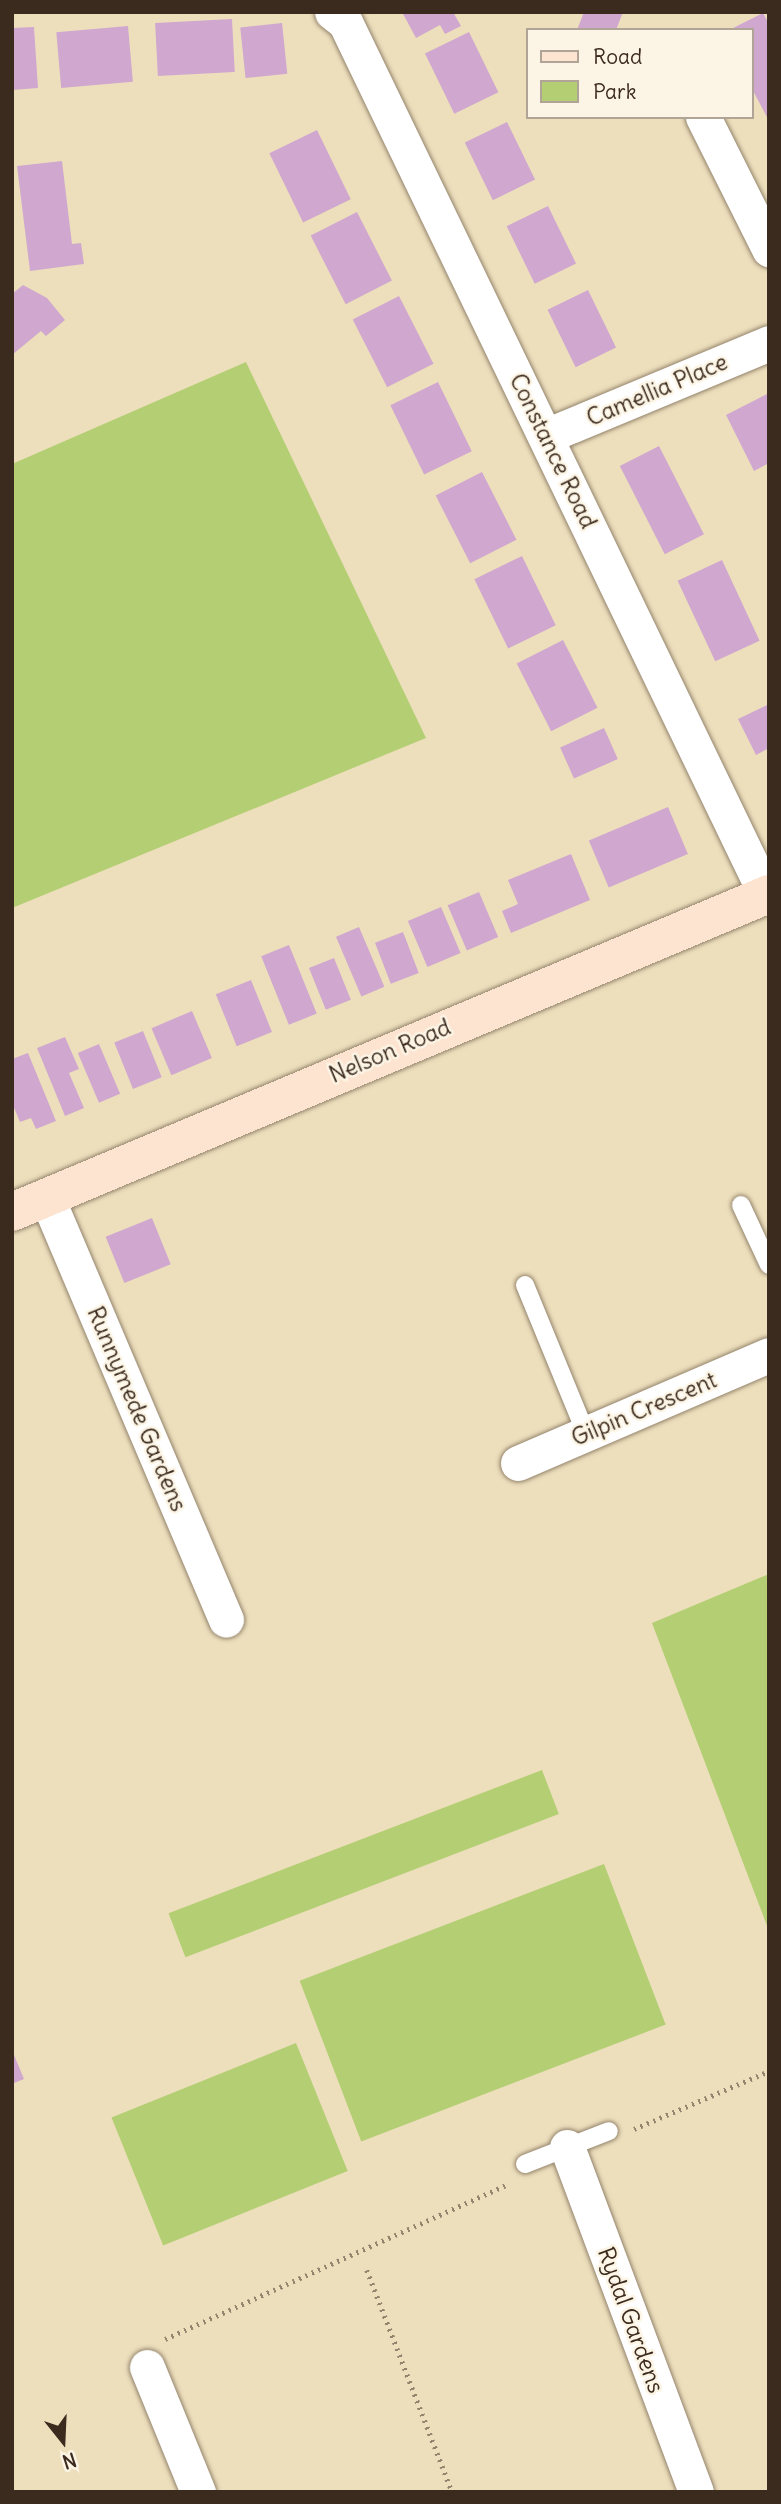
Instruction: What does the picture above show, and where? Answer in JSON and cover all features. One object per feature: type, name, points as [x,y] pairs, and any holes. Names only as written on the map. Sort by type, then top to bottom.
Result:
[{"type":"street","name":"Constance Road","points":[[332,12],[345,22],[767,894]]},
{"type":"street","points":[[704,119],[769,249]]},
{"type":"street","name":"Camellia Place","points":[[546,436],[769,343]]},
{"type":"street","name":"Nelson Road","points":[[29,1205],[767,894]]},
{"type":"street","name":"Runnymede Gardens","points":[[29,1205],[226,1620]]},
{"type":"street","name":"Gilpin Crescent","points":[[518,1463],[769,1355]]},
{"type":"street","name":"Rydal Gardens","points":[[569,2152],[696,2492]]},
{"type":"street","points":[[148,2367],[198,2492]]},
{"type":"lane","points":[[741,1205],[769,1265]]},
{"type":"lane","points":[[525,1285],[586,1434]]},
{"type":"lane","points":[[522,2172],[609,2131]]},
{"type":"path","points":[[569,2152],[769,2071]]},
{"type":"path","points":[[148,2367],[154,2344],[522,2172]]},
{"type":"path","points":[[367,2270],[452,2492]]},
{"type":"green space","points":[[246,362],[426,738],[12,908],[12,464]]},
{"type":"green space","points":[[769,1574],[769,1931],[652,1623]]},
{"type":"green space","points":[[542,1770],[559,1814],[185,1957],[169,1913]]},
{"type":"green space","points":[[604,1864],[666,2025],[361,2141],[300,1981]]},
{"type":"green space","points":[[296,2043],[348,2171],[163,2245],[111,2118]]},
{"type":"building","points":[[402,12],[453,12],[461,26],[445,34],[440,25],[416,38]]},
{"type":"building","points":[[584,12],[623,12],[617,28],[578,28]]},
{"type":"building","points":[[763,13],[769,24],[769,121],[753,91],[753,28],[733,28]]},
{"type":"building","points":[[232,19],[235,72],[158,76],[155,23]]},
{"type":"building","points":[[282,23],[287,74],[246,78],[240,27]]},
{"type":"building","points":[[128,26],[133,82],[61,88],[56,32]]},
{"type":"building","points":[[34,27],[38,88],[12,90],[12,28]]},
{"type":"building","points":[[469,32],[498,92],[454,114],[425,53]]},
{"type":"building","points":[[507,122],[535,180],[493,200],[465,143]]},
{"type":"building","points":[[317,130],[351,199],[303,222],[269,153]]},
{"type":"building","points":[[62,161],[72,244],[81,243],[84,264],[30,271],[17,166]]},
{"type":"building","points":[[548,206],[576,264],[535,284],[507,226]]},
{"type":"building","points":[[357,212],[392,281],[346,304],[311,236]]},
{"type":"building","points":[[23,285],[47,298],[65,320],[46,336],[41,331],[12,355],[12,294]]},
{"type":"building","points":[[588,290],[616,348],[576,367],[548,310]]},
{"type":"building","points":[[399,296],[434,364],[387,387],[353,320]]},
{"type":"building","points":[[438,382],[472,451],[424,474],[390,405]]},
{"type":"building","points":[[767,394],[769,463],[754,471],[726,415]]},
{"type":"building","points":[[659,446],[704,534],[665,554],[620,466]]},
{"type":"building","points":[[482,472],[517,540],[470,563],[436,496]]},
{"type":"building","points":[[522,556],[556,625],[508,648],[474,579]]},
{"type":"building","points":[[722,560],[760,641],[715,661],[678,581]]},
{"type":"building","points":[[563,640],[598,708],[551,731],[517,664]]},
{"type":"building","points":[[769,704],[769,748],[756,755],[738,719]]},
{"type":"building","points":[[604,728],[618,759],[574,779],[560,748]]},
{"type":"building","points":[[668,807],[688,854],[609,888],[589,841]]},
{"type":"building","points":[[571,854],[590,900],[511,933],[502,911],[518,904],[508,880]]},
{"type":"building","points":[[479,892],[498,937],[467,950],[448,905]]},
{"type":"building","points":[[441,907],[461,953],[427,967],[408,921]]},
{"type":"building","points":[[359,927],[384,987],[361,997],[336,937]]},
{"type":"building","points":[[403,932],[419,973],[391,984],[375,943]]},
{"type":"building","points":[[289,945],[317,1014],[289,1025],[261,956]]},
{"type":"building","points":[[334,958],[351,1000],[326,1010],[309,968]]},
{"type":"building","points":[[251,980],[272,1032],[237,1046],[216,994]]},
{"type":"building","points":[[192,1011],[212,1058],[171,1075],[151,1028]]},
{"type":"building","points":[[143,1031],[162,1077],[133,1089],[114,1043]]},
{"type":"building","points":[[65,1037],[79,1069],[69,1073],[84,1108],[65,1116],[37,1048]]},
{"type":"building","points":[[99,1044],[120,1094],[99,1103],[78,1053]]},
{"type":"building","points":[[28,1053],[56,1121],[36,1129],[31,1118],[20,1122],[12,1103],[12,1059]]},
{"type":"building","points":[[152,1218],[171,1264],[124,1283],[106,1237]]},
{"type":"building","points":[[12,2050],[24,2079],[12,2084]]}]
